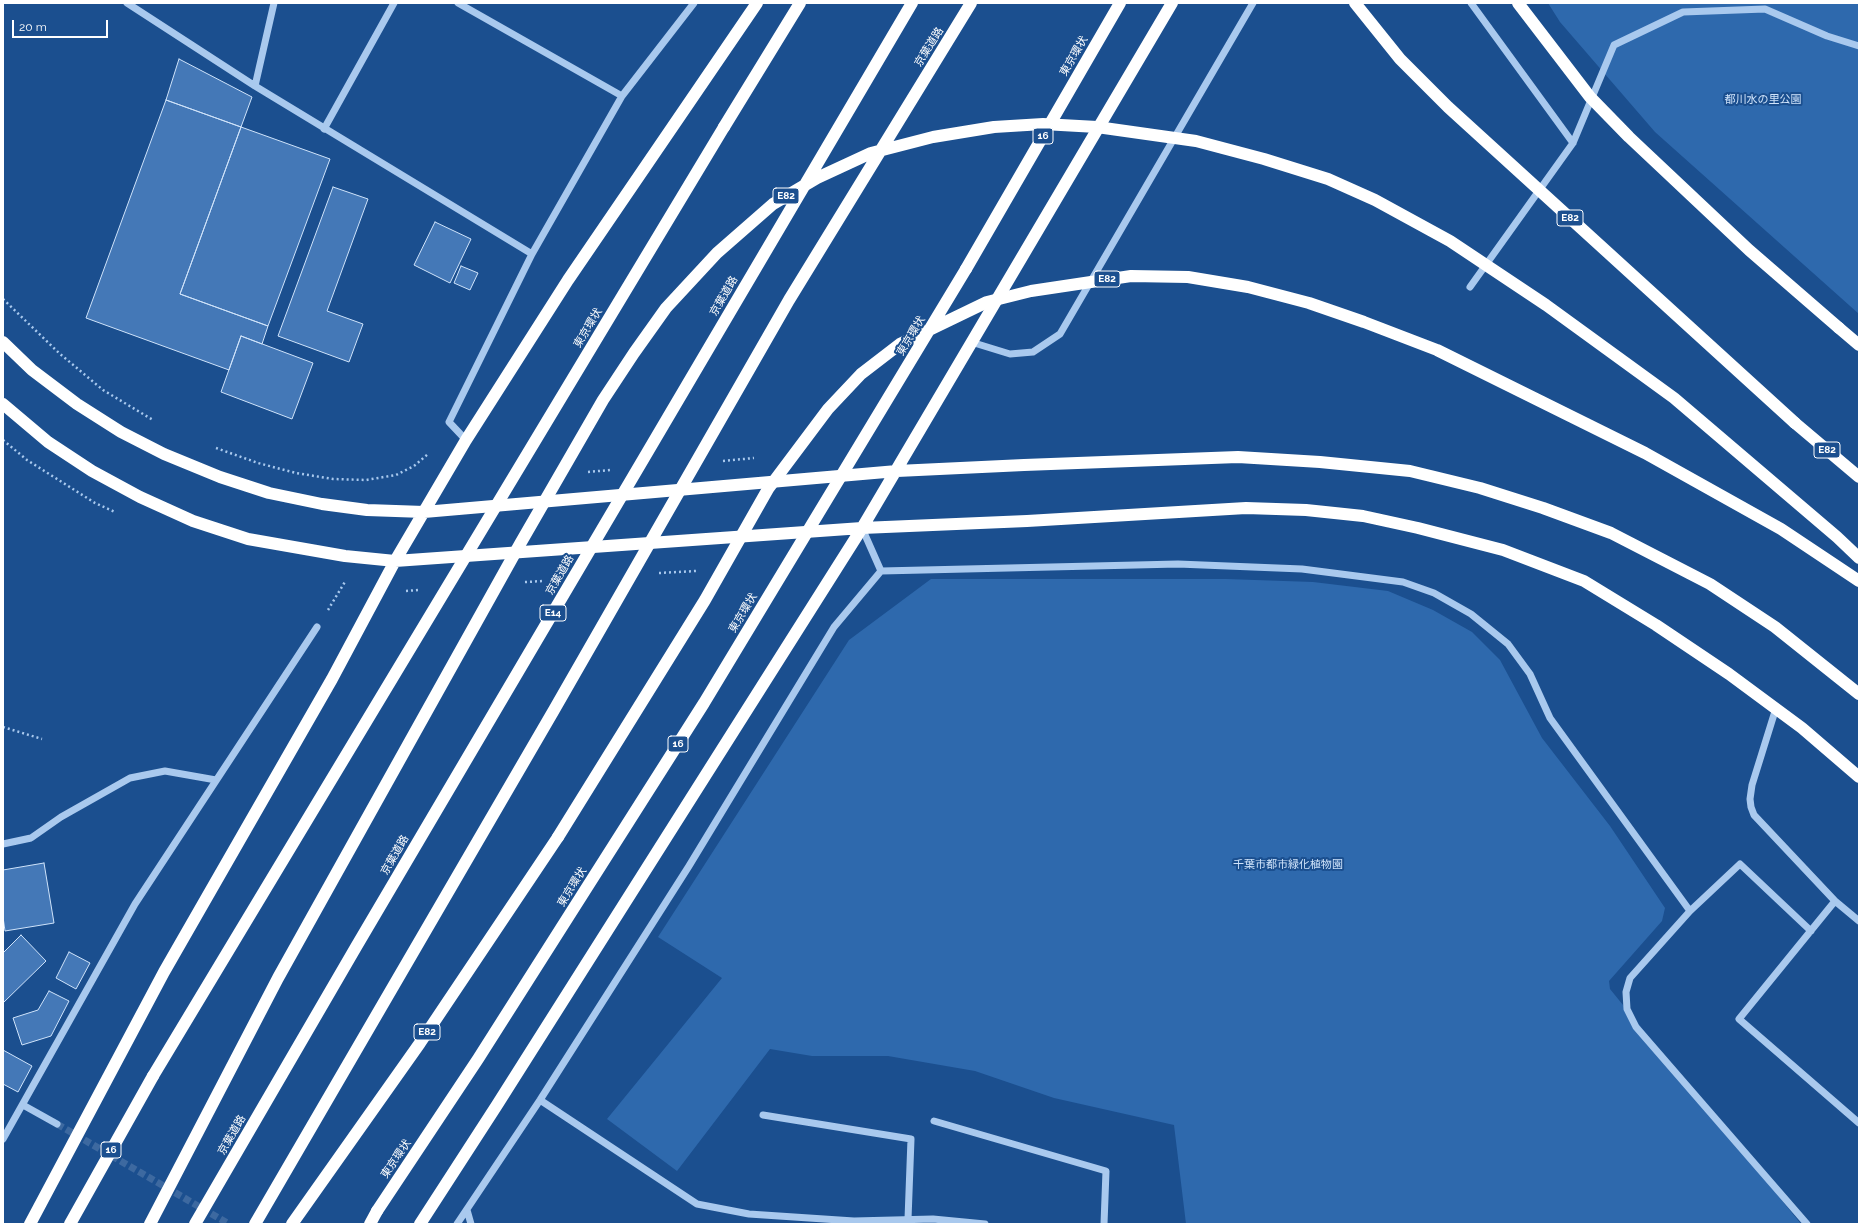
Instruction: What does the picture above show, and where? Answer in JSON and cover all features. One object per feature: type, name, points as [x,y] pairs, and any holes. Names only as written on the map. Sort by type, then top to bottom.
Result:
[{"type":"highway","points":[[30,1224],[164,972],[332,679],[395,560],[466,440],[568,280],[757,3]]},
{"type":"highway","name":"東京環状","points":[[70,1224],[153,1076],[800,3]]},
{"type":"highway","name":"京葉道路","points":[[196,1224],[360,940],[912,3]]},
{"type":"highway","name":"京葉道路","points":[[255,1224],[550,717],[789,300],[971,3]]},
{"type":"highway","name":"東京環状","points":[[370,1224],[377,1211],[478,1059],[704,703],[966,269],[1120,3]]},
{"type":"highway","points":[[420,1224],[497,1105],[862,528],[1172,3]]},
{"type":"highway","name":"E82","points":[[1355,3],[1400,59],[1448,107],[1795,423],[1859,477]]},
{"type":"highway","points":[[1518,3],[1590,97],[1629,138],[1749,250],[1859,345]]},
{"type":"highway","name":"E82","points":[[150,1224],[282,971],[520,544],[603,400],[634,353],[666,308],[717,253],[773,204],[817,178],[871,153],[934,138],[994,127],[1044,124],[1097,127],[1196,141],[1264,159],[1328,180],[1375,200],[1450,241],[1546,305],[1674,398],[1837,537],[1859,558]]},
{"type":"highway","name":"E82","points":[[292,1224],[420,1043],[558,837],[704,600],[768,489],[798,448],[828,409],[862,374],[900,344],[987,302],[1031,290],[1131,276],[1188,277],[1248,287],[1308,303],[1437,350],[1645,453],[1781,529],[1859,581]]},
{"type":"highway","points":[[3,342],[38,374],[77,404],[115,428],[164,454],[220,477],[269,493],[322,504],[367,510],[424,512],[897,471],[1238,457],[1320,462],[1410,471],[1494,493],[1543,508],[1611,533],[1710,584],[1775,627],[1859,694]]},
{"type":"highway","points":[[3,404],[48,442],[92,471],[140,497],[193,521],[248,539],[345,556],[395,560],[862,528],[1027,522],[1246,508],[1306,510],[1363,516],[1418,528],[1503,550],[1584,581],[1656,624],[1729,674],[1802,728],[1859,777]]},
{"type":"street","points":[[127,3],[324,129],[532,254]]},
{"type":"street","points":[[255,86],[274,3]]},
{"type":"street","points":[[324,129],[394,3]]},
{"type":"street","points":[[458,3],[622,96]]},
{"type":"street","points":[[466,440],[449,422],[532,254],[622,96],[694,3]]},
{"type":"street","points":[[971,342],[1010,354],[1033,352],[1060,334],[1253,3]]},
{"type":"street","points":[[1471,3],[1573,143]]},
{"type":"street","points":[[1470,287],[1573,143],[1614,45],[1683,12],[1765,9],[1827,36],[1859,46]]},
{"type":"street","points":[[862,528],[881,571]]},
{"type":"street","points":[[458,1224],[540,1100],[689,866],[834,627],[881,571],[1178,564],[1302,569],[1403,582],[1434,593],[1471,614],[1508,644],[1530,674],[1550,718],[1690,911]]},
{"type":"street","points":[[3,1138],[23,1105],[134,904],[317,627]]},
{"type":"street","points":[[1776,708],[1752,785],[1750,799],[1754,815],[1835,901],[1859,921]]},
{"type":"street","points":[[3,844],[32,838],[61,817],[130,778],[165,771],[216,780]]},
{"type":"street","points":[[1808,1224],[1636,1027],[1627,1009],[1626,992],[1630,978],[1690,911],[1740,864],[1810,931]]},
{"type":"street","points":[[1835,901],[1739,1018],[1859,1123]]},
{"type":"street","points":[[540,1100],[697,1204],[749,1214],[854,1221],[933,1219],[985,1224]]},
{"type":"street","points":[[23,1105],[57,1124]]},
{"type":"street","points":[[763,1115],[911,1139],[908,1219]]},
{"type":"street","points":[[934,1121],[1106,1170],[1104,1224]]},
{"type":"street","points":[[467,1210],[471,1224]]},
{"type":"path","points":[[3,300],[59,353],[103,390],[156,422]]},
{"type":"path","points":[[215,448],[258,463],[296,473],[333,479],[366,480],[396,475],[414,466],[428,454]]},
{"type":"path","points":[[317,627],[346,579]]},
{"type":"path","points":[[3,727],[42,739]]},
{"type":"green space","name":"都川水の里公園","points":[[1548,3],[1859,3],[1859,314],[1655,132],[1560,22]]},
{"type":"green space","name":"千葉市都市緑化植物園","points":[[931,579],[1226,579],[1313,582],[1388,591],[1433,610],[1472,632],[1500,660],[1542,738],[1610,826],[1665,908],[1662,921],[1609,981],[1610,989],[1801,1224],[1186,1224],[1174,1125],[1054,1098],[975,1071],[888,1056],[812,1056],[770,1049],[677,1171],[607,1119],[722,978],[658,937],[849,640]]},
{"type":"building","points":[[179,59],[252,97],[241,127],[166,100]]},
{"type":"building","points":[[166,100],[241,127],[180,294],[268,326],[262,344],[241,336],[229,370],[86,318]]},
{"type":"building","points":[[241,127],[330,159],[268,326],[180,294]]},
{"type":"building","points":[[333,187],[368,199],[327,311],[363,324],[349,362],[278,336]]},
{"type":"building","points":[[435,222],[471,239],[450,283],[414,265]]},
{"type":"building","points":[[461,266],[478,273],[470,290],[454,283]]},
{"type":"building","points":[[241,336],[313,363],[292,419],[221,392]]},
{"type":"building","points":[[44,863],[54,923],[5,931],[3,917],[3,870]]},
{"type":"building","points":[[21,935],[46,961],[3,1003],[3,953]]},
{"type":"building","points":[[69,952],[90,963],[76,989],[56,978]]},
{"type":"building","points":[[49,991],[69,1001],[51,1036],[22,1045],[13,1018],[38,1010]]},
{"type":"building","points":[[3,1050],[32,1066],[18,1092],[3,1084]]},
{"type":"tunnel","points":[[57,1124],[229,1224]]}]
